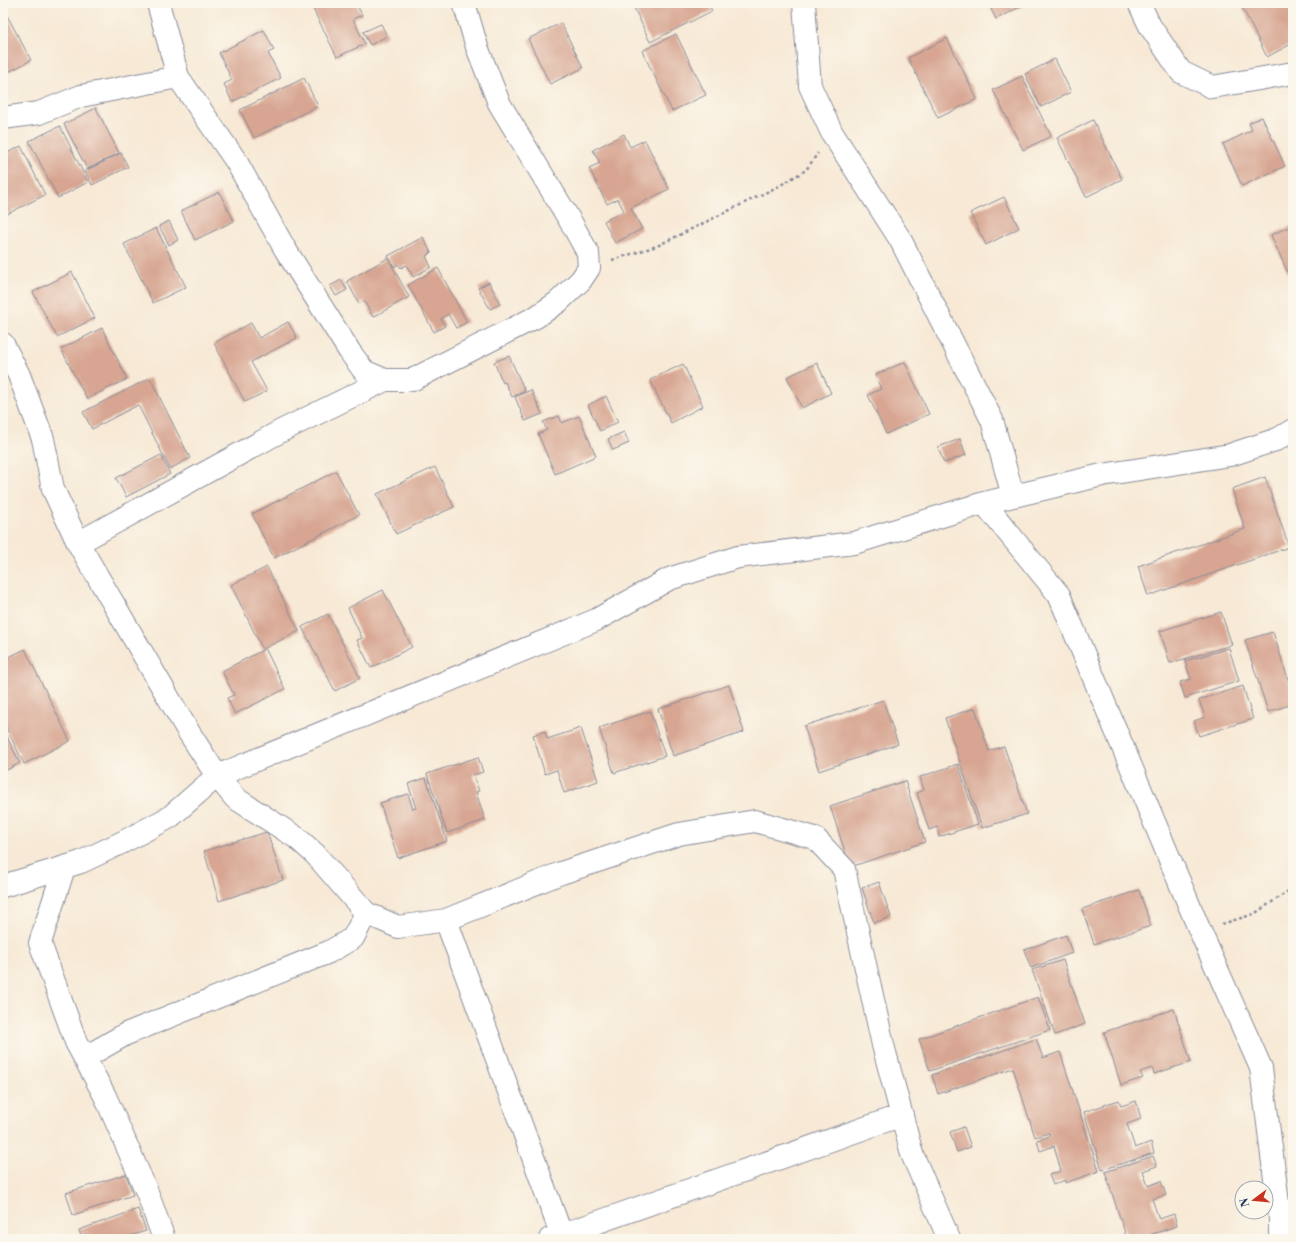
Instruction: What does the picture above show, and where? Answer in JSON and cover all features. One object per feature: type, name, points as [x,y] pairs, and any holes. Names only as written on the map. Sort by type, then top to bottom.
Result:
[{"type":"street","points":[[158,3],[178,77],[236,161],[285,249],[350,352],[364,371],[385,380],[412,380],[536,317],[558,302],[581,280],[589,268],[588,253],[499,103],[477,47],[464,3]]},
{"type":"street","points":[[804,3],[810,86],[832,132],[900,238],[992,420],[1013,496]]},
{"type":"street","points":[[1139,3],[1150,26],[1181,72],[1212,86],[1293,73]]},
{"type":"street","points":[[3,118],[39,113],[81,96],[178,77]]},
{"type":"street","points":[[3,344],[19,375],[43,439],[53,489],[78,543],[138,649],[217,776],[235,798],[297,838],[316,854],[366,913],[398,927],[446,920],[561,873],[679,834],[755,821],[815,838],[844,869],[883,1045],[912,1154],[949,1239]]},
{"type":"street","points":[[78,543],[281,431],[385,380]]},
{"type":"street","points":[[3,886],[64,868],[123,842],[170,817],[217,776],[596,620],[669,578],[738,558],[854,543],[984,503],[1102,475],[1230,455],[1278,439],[1293,430]]},
{"type":"street","points":[[984,503],[1059,595],[1200,931],[1261,1068],[1280,1219],[1280,1239]]},
{"type":"street","points":[[64,868],[40,943],[76,1042],[108,1104],[147,1192],[164,1239]]},
{"type":"street","points":[[84,1058],[126,1034],[329,952],[353,938],[366,913]]},
{"type":"street","points":[[446,920],[558,1238],[902,1115]]},
{"type":"path","points":[[589,268],[657,246],[779,186],[806,170],[832,132]]},
{"type":"path","points":[[1200,931],[1254,914],[1293,888]]},
{"type":"building","points":[[310,3],[356,3],[362,15],[353,19],[365,44],[337,57]]},
{"type":"building","points":[[632,3],[708,3],[712,11],[650,42]]},
{"type":"building","points":[[988,3],[1028,3],[996,19]]},
{"type":"building","points":[[1240,3],[1292,3],[1293,43],[1267,57]]},
{"type":"building","points":[[3,8],[31,60],[3,75]]},
{"type":"building","points":[[561,23],[583,68],[550,84],[528,39]]},
{"type":"building","points":[[381,24],[387,36],[370,45],[363,32]]},
{"type":"building","points":[[264,30],[274,50],[268,53],[281,78],[232,102],[224,84],[232,80],[219,53]]},
{"type":"building","points":[[676,34],[706,95],[672,111],[642,51]]},
{"type":"building","points":[[947,38],[977,99],[938,118],[908,58]]},
{"type":"building","points":[[1055,59],[1071,92],[1041,107],[1025,74]]},
{"type":"building","points":[[1022,76],[1051,136],[1023,150],[993,90]]},
{"type":"building","points":[[304,78],[318,106],[254,138],[240,110]]},
{"type":"building","points":[[96,108],[119,153],[87,169],[64,124]]},
{"type":"building","points":[[1262,117],[1285,166],[1242,186],[1223,144],[1252,130],[1249,123]]},
{"type":"building","points":[[1093,120],[1122,179],[1086,197],[1057,138]]},
{"type":"building","points":[[60,126],[88,182],[58,198],[29,141]]},
{"type":"building","points":[[624,134],[630,147],[645,140],[669,189],[631,208],[642,229],[615,243],[604,221],[624,211],[618,199],[607,204],[589,168],[600,163],[593,150]]},
{"type":"building","points":[[21,146],[45,195],[3,216],[3,155]]},
{"type":"building","points":[[121,153],[128,167],[92,185],[85,171]]},
{"type":"building","points":[[219,192],[234,221],[195,240],[181,211]]},
{"type":"building","points":[[1004,197],[1019,228],[986,245],[970,213]]},
{"type":"building","points":[[169,221],[178,240],[169,245],[159,226]]},
{"type":"building","points":[[1293,225],[1293,276],[1290,278],[1271,235]]},
{"type":"building","points":[[156,228],[186,287],[153,303],[124,244]]},
{"type":"building","points":[[423,237],[431,253],[426,256],[431,267],[413,277],[406,265],[401,268],[398,264],[394,267],[388,256]]},
{"type":"building","points":[[388,258],[409,297],[373,317],[364,301],[359,304],[347,281]]},
{"type":"building","points":[[438,268],[467,322],[456,328],[448,314],[441,319],[445,326],[434,332],[408,285]]},
{"type":"building","points":[[72,272],[95,318],[57,337],[33,292]]},
{"type":"building","points":[[341,280],[347,290],[336,296],[330,286]]},
{"type":"building","points":[[489,282],[500,304],[490,309],[478,288]]},
{"type":"building","points":[[288,322],[297,338],[251,362],[267,391],[245,402],[214,343],[251,323],[259,338]]},
{"type":"building","points":[[102,328],[127,379],[87,399],[61,349]]},
{"type":"building","points":[[509,356],[525,391],[512,397],[505,382],[503,383],[494,362]]},
{"type":"building","points":[[905,362],[929,414],[886,434],[868,395],[881,389],[875,375]]},
{"type":"building","points":[[817,363],[831,393],[802,408],[787,377]]},
{"type":"building","points":[[683,364],[703,406],[671,423],[650,380]]},
{"type":"building","points":[[150,378],[190,458],[170,469],[138,405],[92,429],[83,412]]},
{"type":"building","points":[[531,390],[542,414],[525,421],[515,397]]},
{"type":"building","points":[[606,396],[618,422],[600,431],[588,405]]},
{"type":"building","points":[[559,416],[562,423],[579,416],[596,456],[555,474],[538,434],[547,430],[543,422]]},
{"type":"building","points":[[624,432],[629,443],[613,450],[608,439]]},
{"type":"building","points":[[960,439],[966,455],[944,463],[938,447]]},
{"type":"building","points":[[161,455],[170,474],[126,497],[116,478]]},
{"type":"building","points":[[435,467],[454,507],[396,534],[377,494]]},
{"type":"building","points":[[336,471],[359,515],[274,558],[252,514]]},
{"type":"building","points":[[1265,477],[1289,547],[1148,596],[1138,566],[1245,529],[1232,489]]},
{"type":"building","points":[[267,567],[299,631],[265,648],[285,689],[235,714],[227,698],[234,695],[222,671],[263,650],[231,585]]},
{"type":"building","points":[[383,590],[412,647],[371,668],[357,640],[362,638],[348,608]]},
{"type":"building","points":[[1221,612],[1232,645],[1170,663],[1160,631]]},
{"type":"building","points":[[328,614],[360,678],[335,691],[302,627]]},
{"type":"building","points":[[1273,632],[1293,695],[1293,704],[1268,712],[1245,640]]},
{"type":"building","points":[[1229,648],[1239,681],[1185,698],[1180,682],[1191,679],[1185,661]]},
{"type":"building","points":[[25,649],[70,741],[24,764],[3,721],[3,660]]},
{"type":"building","points":[[729,685],[744,732],[673,756],[658,709]]},
{"type":"building","points":[[1243,686],[1253,719],[1199,736],[1194,721],[1205,717],[1199,700]]},
{"type":"building","points":[[883,700],[898,744],[819,771],[804,726]]},
{"type":"building","points":[[975,708],[989,751],[1004,746],[1027,814],[982,828],[945,718]]},
{"type":"building","points":[[650,711],[665,756],[614,773],[599,728]]},
{"type":"building","points":[[581,728],[598,781],[564,793],[557,770],[545,774],[533,735],[545,731],[547,739]]},
{"type":"building","points":[[3,729],[20,763],[3,772]]},
{"type":"building","points":[[478,757],[483,772],[473,775],[479,791],[476,792],[485,820],[447,833],[427,774]]},
{"type":"building","points":[[958,764],[978,824],[939,837],[937,827],[929,830],[917,793],[924,790],[920,777]]},
{"type":"building","points":[[426,778],[447,841],[398,858],[380,803],[408,794],[413,809],[416,808],[408,784]]},
{"type":"building","points":[[905,781],[925,842],[850,867],[830,806]]},
{"type":"building","points":[[267,832],[283,880],[219,901],[204,851]]},
{"type":"building","points":[[879,882],[891,917],[874,923],[862,888]]},
{"type":"building","points":[[1139,890],[1151,926],[1094,944],[1082,909]]},
{"type":"building","points":[[1066,935],[1072,953],[1031,968],[1024,950]]},
{"type":"building","points":[[1063,960],[1085,1024],[1055,1035],[1032,970]]},
{"type":"building","points":[[1038,997],[1050,1030],[930,1071],[919,1039]]},
{"type":"building","points":[[1174,1009],[1191,1062],[1154,1074],[1152,1068],[1140,1072],[1143,1078],[1121,1085],[1104,1032]]},
{"type":"building","points":[[1036,1039],[1043,1058],[1060,1052],[1099,1171],[1065,1183],[1065,1180],[1053,1185],[1049,1175],[1061,1171],[1054,1146],[1040,1151],[1037,1140],[1050,1136],[1049,1133],[1035,1137],[1013,1068],[938,1094],[932,1075]]},
{"type":"building","points":[[1119,1100],[1121,1106],[1136,1101],[1141,1119],[1127,1124],[1135,1148],[1151,1142],[1154,1153],[1102,1170],[1084,1112]]},
{"type":"building","points":[[964,1127],[971,1147],[957,1152],[950,1132]]},
{"type":"building","points":[[1153,1156],[1157,1166],[1143,1171],[1148,1186],[1161,1181],[1166,1195],[1152,1199],[1159,1219],[1174,1214],[1177,1226],[1137,1239],[1127,1239],[1105,1172]]},
{"type":"building","points":[[126,1174],[133,1195],[73,1215],[66,1193]]},
{"type":"building","points":[[138,1209],[146,1231],[121,1239],[82,1239],[79,1230]]}]
